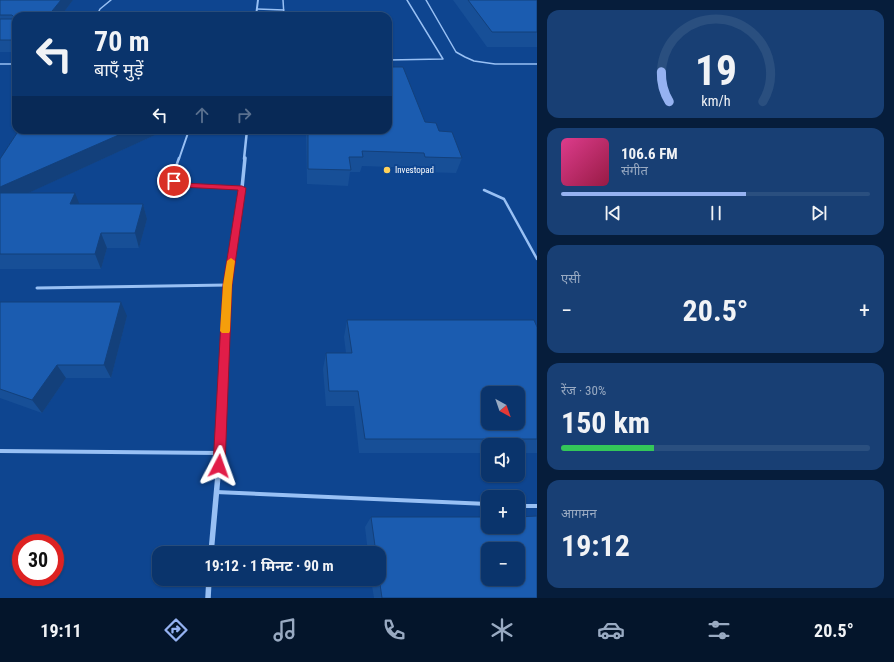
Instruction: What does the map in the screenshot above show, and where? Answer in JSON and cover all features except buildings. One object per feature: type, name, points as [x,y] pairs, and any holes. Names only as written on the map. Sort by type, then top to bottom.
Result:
[{"type":"street","points":[[257,12],[258,0]]},
{"type":"street","points":[[212,546],[220,453],[227,285],[242,188],[247,134]]},
{"type":"street","points":[[208,598],[209,586]]},
{"type":"lane","points":[[98,12],[111,0]]},
{"type":"lane","points":[[257,9],[284,10],[284,0]]},
{"type":"lane","points":[[392,60],[443,59],[407,0]]},
{"type":"lane","points":[[426,0],[456,52],[462,57],[487,64],[537,64]]},
{"type":"lane","points":[[0,64],[12,64]]},
{"type":"lane","points":[[188,134],[173,176],[174,181],[181,185],[242,188]]},
{"type":"lane","points":[[484,190],[504,199],[537,258]]},
{"type":"lane","points":[[37,288],[227,285]]},
{"type":"lane","points":[[0,452],[220,453]]},
{"type":"lane","points":[[216,492],[481,504]]},
{"type":"lane","points":[[525,506],[537,506]]},
{"type":"slow traffic","points":[[225,331],[227,285],[231,261]]},
{"type":"place","name":"Investopad","points":[[387,170]]},
{"type":"route","points":[[174,181],[181,185],[242,188],[227,285],[219,466]]}]
